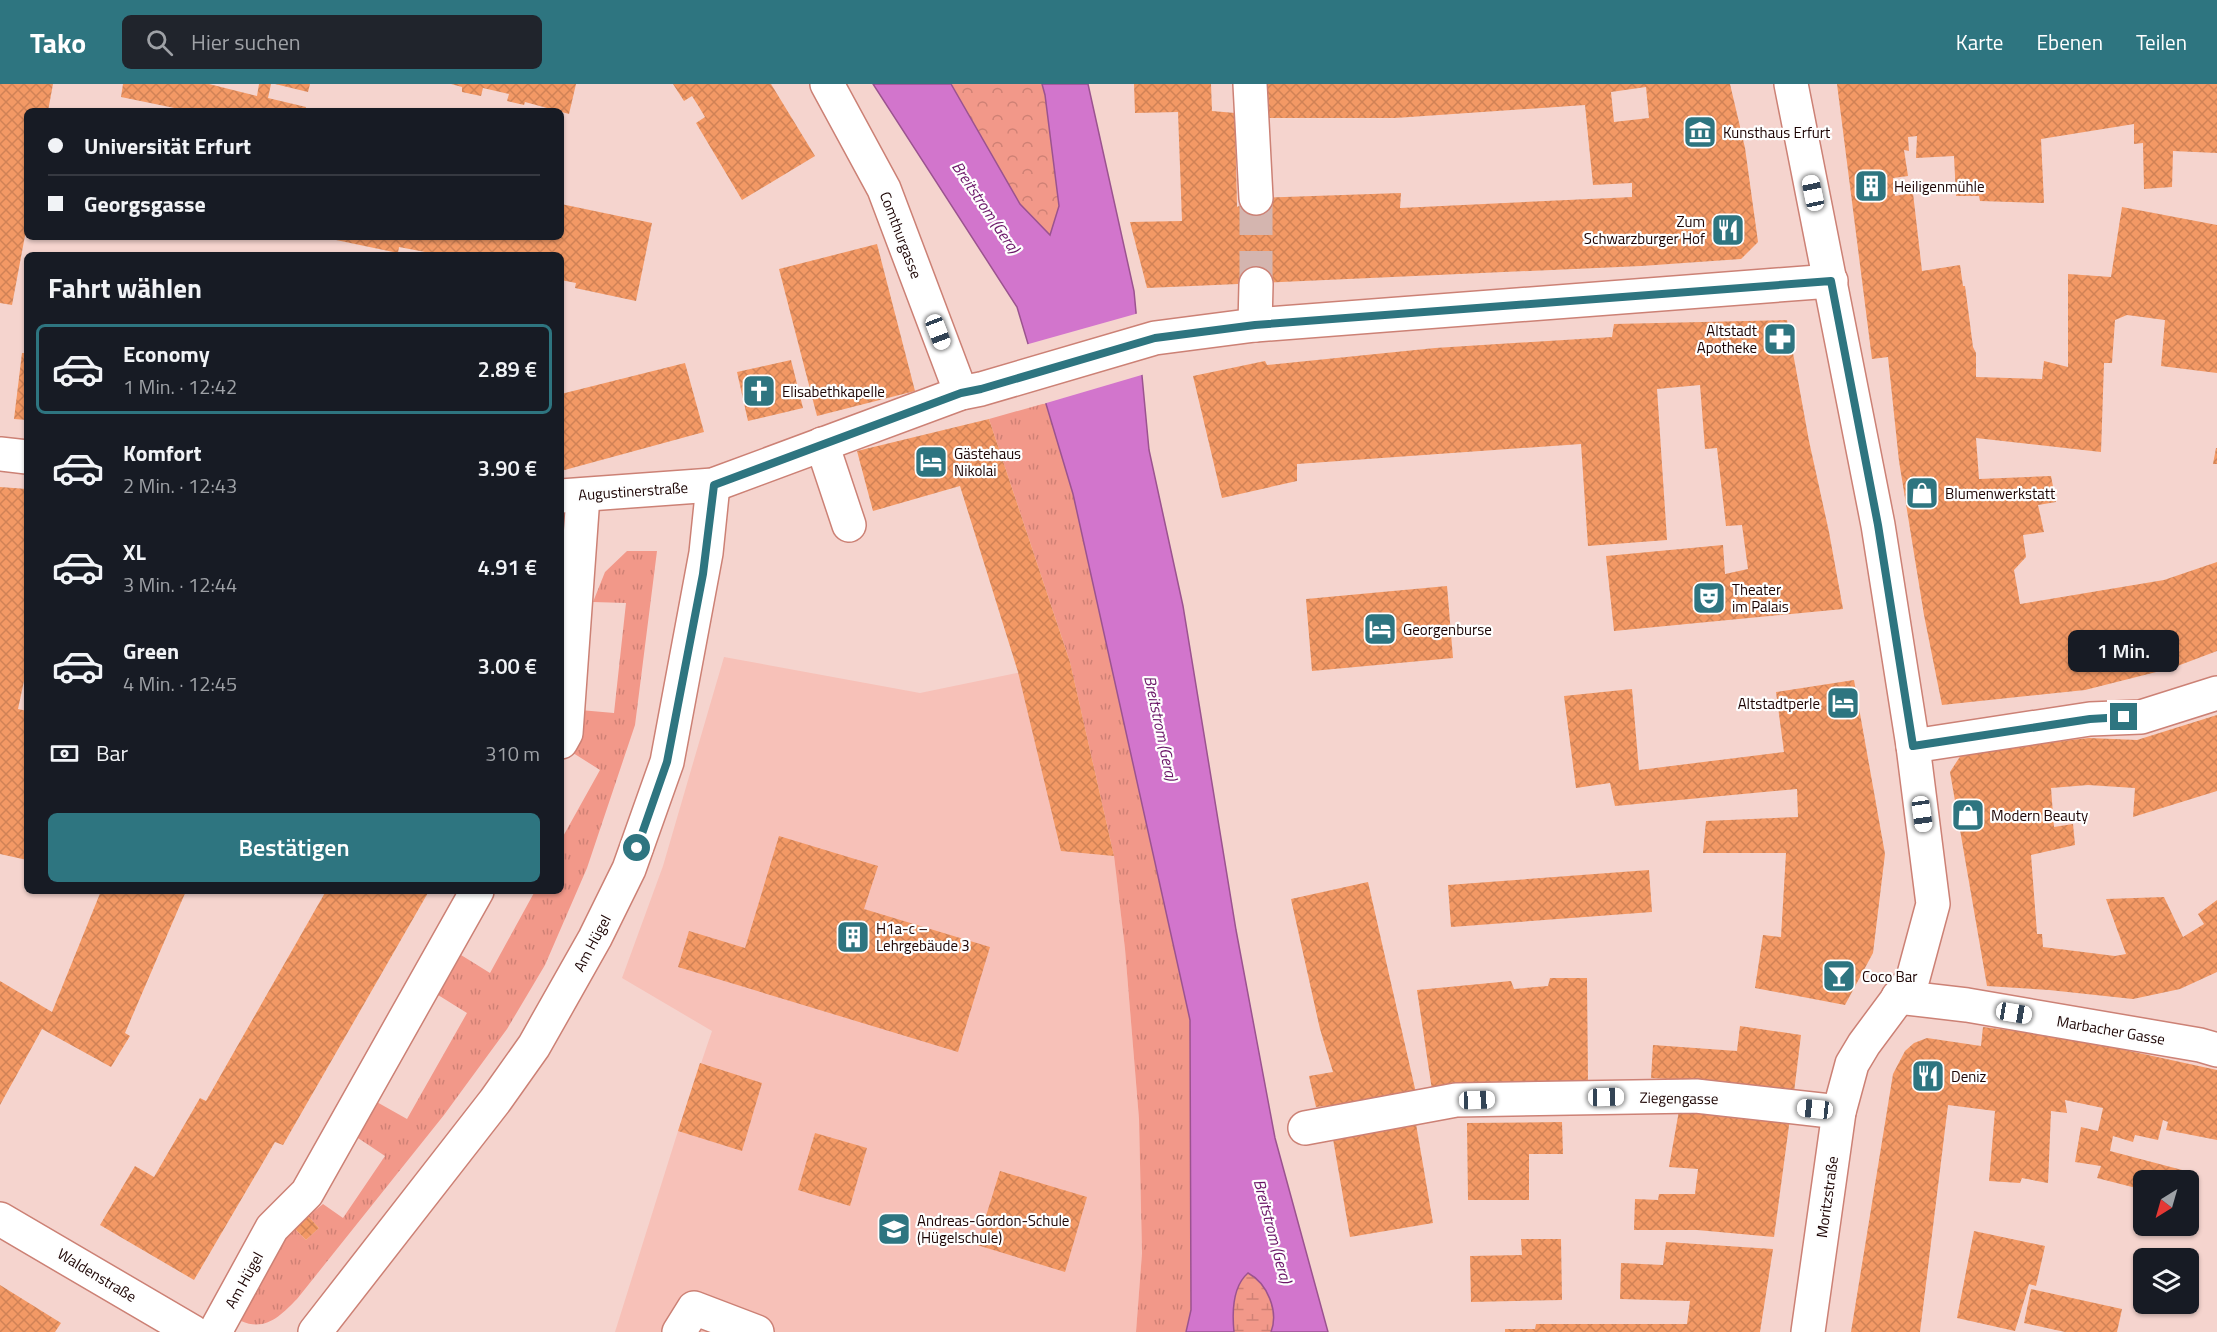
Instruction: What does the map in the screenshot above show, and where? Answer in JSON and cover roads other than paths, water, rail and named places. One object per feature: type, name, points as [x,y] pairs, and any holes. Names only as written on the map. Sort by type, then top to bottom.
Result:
[{"type":"street","name":"Comthurgasse","points":[[827,84],[884,189],[971,391]]},
{"type":"street","points":[[1250,84],[1256,198]]},
{"type":"street","name":"Moritzstraße","points":[[1791,84],[1878,525],[1913,746],[1933,904],[1913,978],[1863,1044],[1852,1064],[1839,1112],[1808,1332]]},
{"type":"street","name":"Augustinerstraße","points":[[572,496],[714,485],[971,391],[1155,338],[1255,325],[1831,281]]},
{"type":"street","points":[[1255,325],[1256,284]]},
{"type":"street","points":[[822,444],[849,525]]},
{"type":"street","points":[[0,454],[24,457]]},
{"type":"street","name":"Am Hügel","points":[[315,1332],[495,1101],[534,1046],[595,938],[629,869],[667,762],[703,574],[714,485]]},
{"type":"street","points":[[564,737],[566,733],[572,496]]},
{"type":"street","points":[[1913,746],[2090,719],[2141,717],[2217,693]]},
{"type":"street","name":"Am Hügel","points":[[215,1332],[272,1228],[307,1193],[475,894]]},
{"type":"street","name":"Marbacher Gasse","points":[[1898,998],[1967,1005],[2211,1041]]},
{"type":"street","name":"Ziegengasse","points":[[1305,1128],[1456,1100],[1696,1096],[1839,1112]]},
{"type":"street","name":"Waldenstraße","points":[[0,1219],[172,1327]]},
{"type":"street","points":[[679,1332],[694,1308],[757,1332]]},
{"type":"water","name":"Breitstrom (Gera)","points":[[873,84],[951,84],[1020,204],[1050,235],[1059,206],[1042,84],[1088,84],[1134,291],[1149,450],[1183,606],[1236,930],[1275,1138],[1328,1332],[1271,1332],[1273,1315],[1270,1298],[1261,1283],[1248,1273],[1236,1292],[1234,1332],[1186,1332],[1191,1310],[1190,1020],[1073,494],[1017,307]]},
{"type":"tunnel","points":[[1256,198],[1256,284]]},
{"type":"place","name":"Kunsthaus Erfurt","points":[[1700,132]]},
{"type":"place","name":"Heiligenmühle","points":[[1871,186]]},
{"type":"place","name":"Zum Schwarzburger Hof","points":[[1728,230]]},
{"type":"place","name":"Altstadt Apotheke","points":[[1780,339]]},
{"type":"place","name":"Elisabethkapelle","points":[[759,391]]},
{"type":"place","name":"Gästehaus Nikolai","points":[[931,462]]},
{"type":"place","name":"Blumenwerkstatt","points":[[1922,493]]},
{"type":"place","name":"Theater im Palais","points":[[1709,598]]},
{"type":"place","name":"Georgenburse","points":[[1380,629]]},
{"type":"place","name":"Altstadtperle","points":[[1843,703]]},
{"type":"place","name":"Modern Beauty","points":[[1968,815]]},
{"type":"place","name":"H1a-c – Lehrgebäude 3","points":[[853,937]]},
{"type":"place","name":"Coco Bar","points":[[1839,976]]},
{"type":"place","name":"Deniz","points":[[1928,1076]]},
{"type":"place","name":"Andreas-Gordon-Schule (Hügelschule)","points":[[894,1229]]}]
